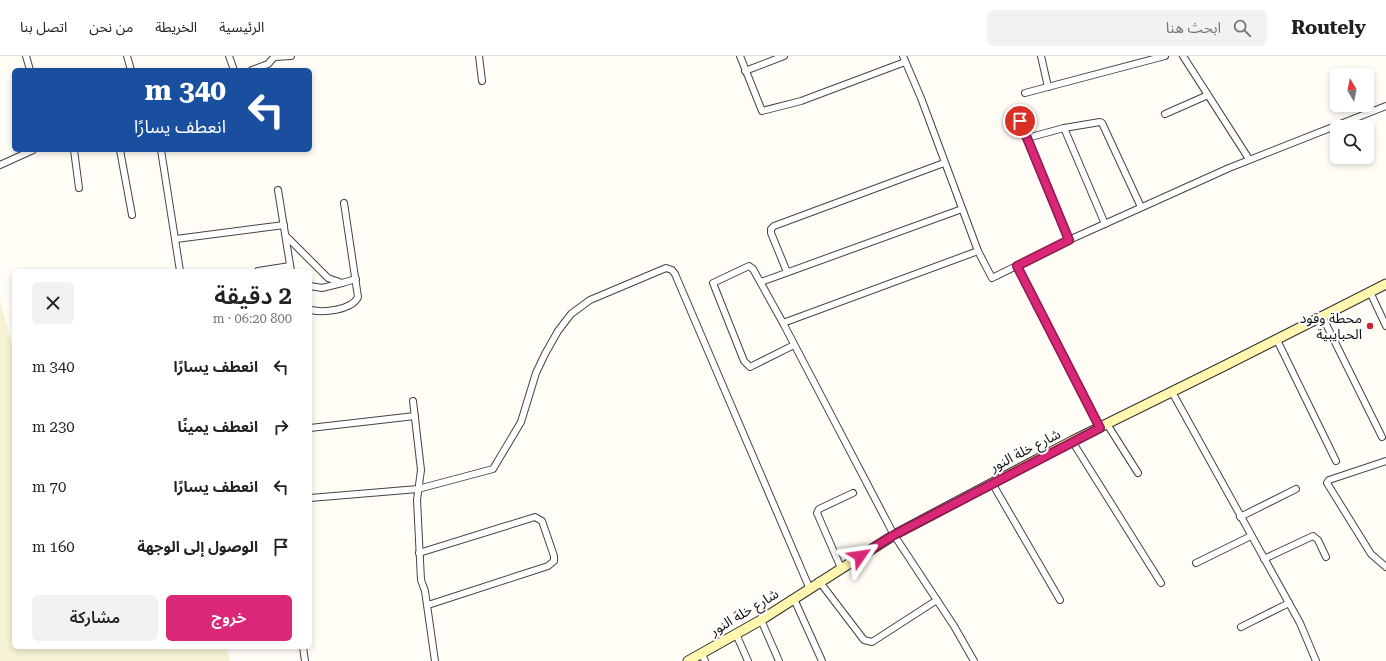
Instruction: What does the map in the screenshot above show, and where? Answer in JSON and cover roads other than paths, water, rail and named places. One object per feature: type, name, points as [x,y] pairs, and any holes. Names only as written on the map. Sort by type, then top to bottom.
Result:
[{"type":"street","points":[[26,56],[29,68]]},
{"type":"street","points":[[127,56],[130,68]]},
{"type":"street","points":[[229,56],[233,68]]},
{"type":"street","points":[[257,68],[268,64],[275,56],[291,56]]},
{"type":"street","points":[[479,56],[482,81]]},
{"type":"street","points":[[740,56],[762,112],[801,101],[904,59],[921,98],[944,163],[985,269],[992,278],[1069,240],[1248,159],[1386,106]]},
{"type":"street","points":[[746,71],[784,56]]},
{"type":"street","points":[[1041,56],[1048,87]]},
{"type":"street","points":[[1025,93],[1165,56]]},
{"type":"street","points":[[1183,56],[1248,159]]},
{"type":"street","points":[[1165,114],[1208,95]]},
{"type":"street","points":[[1020,121],[1069,240]]},
{"type":"street","points":[[1027,138],[1064,128],[1100,122],[1102,123],[1141,207]]},
{"type":"street","points":[[1064,128],[1105,224]]},
{"type":"street","points":[[0,165],[28,152]]},
{"type":"street","points":[[74,152],[79,188]]},
{"type":"street","points":[[120,152],[132,215]]},
{"type":"street","points":[[161,152],[180,269]]},
{"type":"street","points":[[787,272],[771,233],[771,229],[774,226],[944,163]]},
{"type":"street","points":[[278,190],[290,269]]},
{"type":"street","points":[[312,310],[318,311],[342,308],[356,302],[358,297],[344,203]]},
{"type":"street","points":[[761,282],[962,209]]},
{"type":"street","points":[[176,239],[284,225]]},
{"type":"street","points":[[286,236],[328,278],[342,282]]},
{"type":"street","points":[[783,323],[978,251]]},
{"type":"street","points":[[794,345],[750,367],[744,361],[713,283],[749,266],[753,269],[783,323],[894,535],[937,600],[974,661]]},
{"type":"street","points":[[1017,266],[1104,426],[1138,474]]},
{"type":"street","points":[[312,498],[418,489],[493,469],[521,422],[536,373],[545,354],[558,331],[571,314],[590,300],[666,268],[672,270],[675,274],[809,587]]},
{"type":"street","points":[[312,286],[322,288],[356,279]]},
{"type":"street","name":"شارع خلة النور","points":[[688,661],[704,657],[736,634],[761,620],[809,587],[894,535],[1072,441],[1277,340],[1386,284]]},
{"type":"street","points":[[1370,292],[1386,326]]},
{"type":"street","points":[[1322,316],[1382,437]]},
{"type":"street","points":[[1277,340],[1336,461]]},
{"type":"street","points":[[1172,392],[1300,623],[1316,661]]},
{"type":"street","points":[[413,401],[421,470],[418,489],[421,580],[428,605],[435,661]]},
{"type":"street","points":[[312,428],[415,416]]},
{"type":"street","points":[[1072,441],[1161,583]]},
{"type":"street","points":[[1386,461],[1330,480],[1327,483],[1371,554],[1386,567]]},
{"type":"street","points":[[992,483],[1060,600]]},
{"type":"street","points":[[1240,517],[1296,489]]},
{"type":"street","points":[[841,568],[817,513],[819,509],[853,493]]},
{"type":"street","points":[[419,553],[535,517],[542,521],[554,556],[554,561],[548,566],[428,605]]},
{"type":"street","points":[[1196,563],[1251,536]]},
{"type":"street","points":[[1264,559],[1313,536],[1318,540],[1326,557]]},
{"type":"street","points":[[820,581],[864,640],[868,642],[872,642],[937,600]]},
{"type":"street","points":[[794,598],[822,661]]},
{"type":"street","points":[[1241,627],[1289,604]]},
{"type":"street","points":[[761,620],[779,661]]},
{"type":"street","points":[[736,634],[748,661]]},
{"type":"street","points":[[303,649],[305,661]]},
{"type":"place","name":"محطة وقود الحبايبية","points":[[1370,326]]}]
